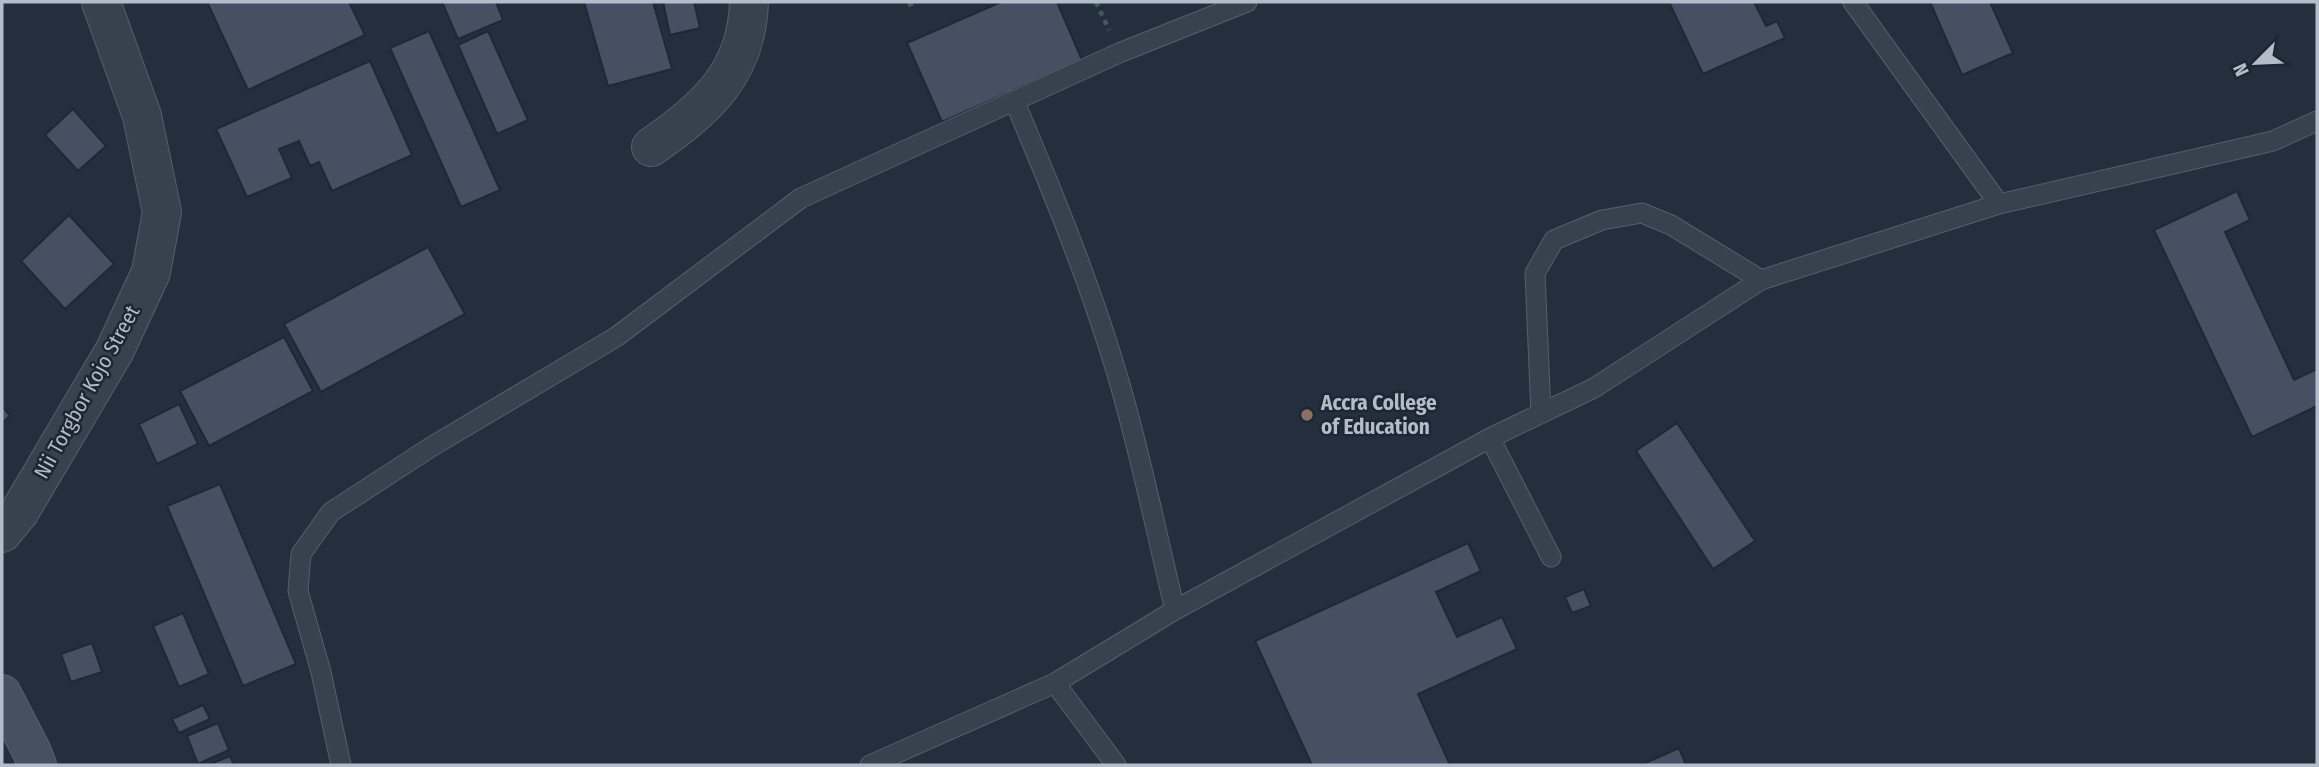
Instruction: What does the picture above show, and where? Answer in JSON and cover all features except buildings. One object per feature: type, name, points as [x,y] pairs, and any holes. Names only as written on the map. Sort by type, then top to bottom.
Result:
[{"type":"street","name":"Nii Torgbor Kojo Street","points":[[2,533],[20,511],[115,350],[150,272],[162,212],[142,116],[101,2]]},
{"type":"street","points":[[651,147],[679,128],[714,97],[739,57],[749,2]]},
{"type":"street","points":[[2,694],[37,765]]},
{"type":"lane","points":[[341,765],[321,672],[298,591],[301,554],[331,512],[430,447],[616,337],[801,198],[1119,53],[1247,2]]},
{"type":"lane","points":[[1853,2],[1999,204]]},
{"type":"lane","points":[[1014,100],[1056,198],[1121,390],[1175,610]]},
{"type":"lane","points":[[870,765],[1055,683],[1175,610],[1490,438],[1594,388],[1761,279],[1999,204],[2273,141],[2317,121]]},
{"type":"lane","points":[[1541,414],[1535,273],[1554,240],[1602,220],[1642,213],[1671,225],[1761,279]]},
{"type":"lane","points":[[1490,438],[1550,557]]},
{"type":"lane","points":[[1055,683],[1116,765]]},
{"type":"path","points":[[908,5],[917,2]]},
{"type":"place","name":"Accra College of Education","points":[[1307,415]]}]
